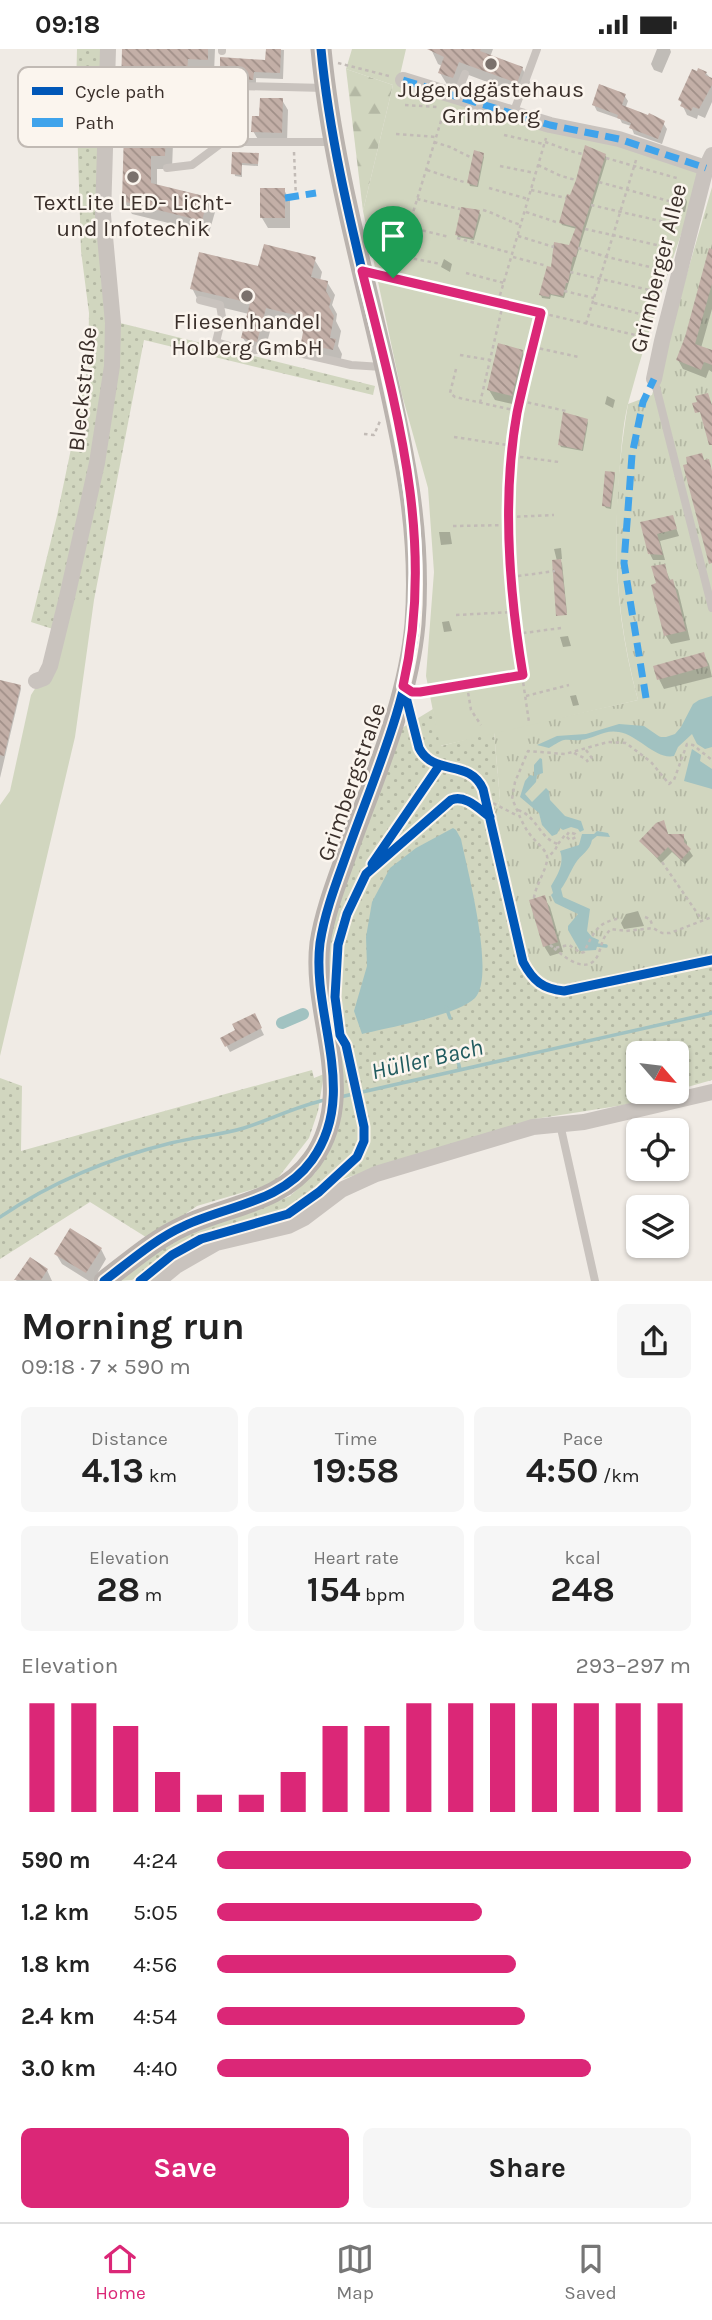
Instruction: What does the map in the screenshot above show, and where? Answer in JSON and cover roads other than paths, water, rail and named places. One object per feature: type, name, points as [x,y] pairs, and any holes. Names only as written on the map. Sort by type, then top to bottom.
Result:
[{"type":"street","name":"Bleckstraße","points":[[107,67],[108,49]]},
{"type":"street","name":"Grimbergstraße","points":[[104,1280],[183,1226],[282,1188],[311,1161],[328,1127],[333,1105],[334,1072],[318,976],[323,924],[403,686],[414,626],[416,539],[405,457],[334,142],[321,50]]},
{"type":"street","name":"Grimberger Allee","points":[[403,80],[427,80],[456,97],[550,125],[709,162],[654,379]]},
{"type":"street","name":"Bleckstraße","points":[[36,681],[44,678],[50,666],[97,463],[108,398],[113,323],[103,215],[105,147]]},
{"type":"street","points":[[158,1280],[176,1266],[216,1243],[274,1230],[304,1218],[341,1191],[376,1174],[533,1126],[584,1122],[712,1092]]},
{"type":"lane","points":[[513,114],[536,49]]},
{"type":"lane","points":[[456,97],[465,74]]},
{"type":"lane","points":[[248,86],[325,88]]},
{"type":"lane","points":[[248,142],[334,142]]},
{"type":"lane","points":[[167,168],[192,165],[216,147]]},
{"type":"lane","points":[[200,300],[220,305],[222,317],[216,342],[247,351],[277,348],[351,365],[385,367]]},
{"type":"lane","points":[[654,379],[712,608]]},
{"type":"lane","points":[[560,1124],[595,1280]]},
{"type":"water","points":[[712,696],[712,747],[705,749],[697,744],[692,734],[678,747],[674,756],[667,756],[626,734],[614,731],[585,739],[564,740],[549,748],[537,745],[557,736],[586,734],[619,724],[644,726],[660,737],[666,737],[675,734],[681,727],[693,704]]},
{"type":"water","points":[[692,749],[701,755],[700,761],[712,769],[712,789],[684,781]]},
{"type":"water","points":[[540,758],[543,773],[537,775],[536,782],[525,794],[532,802],[546,788],[550,800],[565,816],[581,821],[584,830],[580,832],[571,827],[563,830],[560,828],[557,834],[552,836],[542,825],[539,813],[520,797],[525,781],[530,775],[534,776],[534,765]]},
{"type":"water","points":[[453,828],[461,839],[474,897],[483,968],[481,986],[475,998],[454,1010],[362,1034],[354,1011],[367,966],[366,937],[372,902],[390,868],[416,848]]},
{"type":"water","points":[[597,831],[608,833],[610,837],[597,836],[592,840],[561,889],[563,897],[590,909],[587,931],[599,940],[596,950],[580,951],[568,930],[568,926],[578,914],[555,903],[551,886],[561,865],[560,851],[579,845],[582,834],[594,834]]},
{"type":"waterway","points":[[597,945],[606,946]]},
{"type":"waterway","points":[[446,1007],[450,1018]]},
{"type":"waterway","name":"Hüller Bach","points":[[340,1097],[712,1013]]},
{"type":"waterway","points":[[282,1023],[303,1014]]},
{"type":"waterway","points":[[457,1057],[460,1070]]},
{"type":"waterway","name":"Hüller Bach","points":[[0,1217],[61,1182],[126,1156],[171,1143],[244,1128],[325,1100]]},
{"type":"place","name":"Jugendgästehaus Grimberg","points":[[491,64]]},
{"type":"place","name":"TextLite LED- Licht- und Infotechik","points":[[133,177]]},
{"type":"place","name":"Fliesenhandel Holberg GmbH","points":[[247,296]]}]
